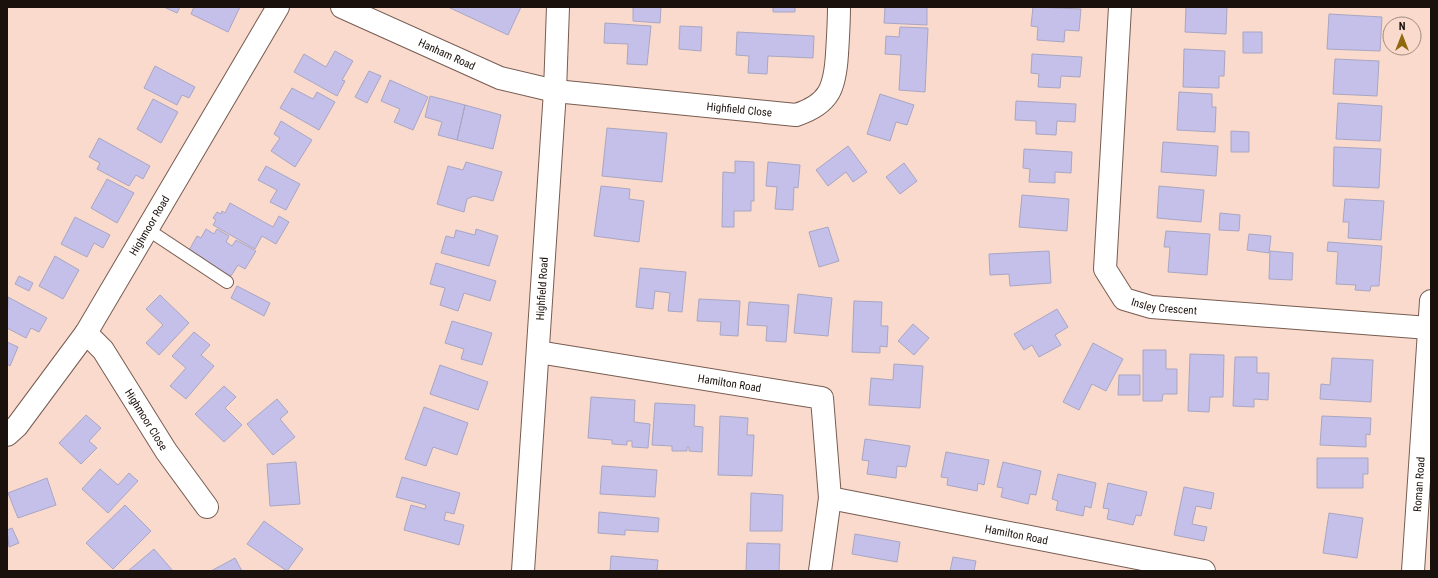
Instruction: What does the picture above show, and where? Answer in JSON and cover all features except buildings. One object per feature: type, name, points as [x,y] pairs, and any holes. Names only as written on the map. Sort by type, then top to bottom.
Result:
[{"type":"street","name":"Highmoor Road","points":[[7,435],[17,426],[86,333],[278,7]]},
{"type":"street","name":"Hanham Road","points":[[342,7],[500,78],[555,91]]},
{"type":"street","name":"Highfield Road","points":[[522,571],[555,91],[558,7]]},
{"type":"street","name":"Highfield Close","points":[[555,91],[796,115],[810,110],[821,103],[829,95],[836,78],[839,7]]},
{"type":"street","name":"Insley Crescent","points":[[1120,7],[1105,269],[1124,299],[1151,307],[1429,328]]},
{"type":"street","name":"Roman Road","points":[[1420,559],[1431,301]]},
{"type":"street","name":"Highmoor Close","points":[[86,333],[103,350],[166,451],[208,507]]},
{"type":"street","name":"Hamilton Road","points":[[538,352],[822,398],[830,498],[820,571]]},
{"type":"street","name":"Hamilton Road","points":[[830,498],[1204,571]]},
{"type":"lane","points":[[147,229],[227,282]]}]
